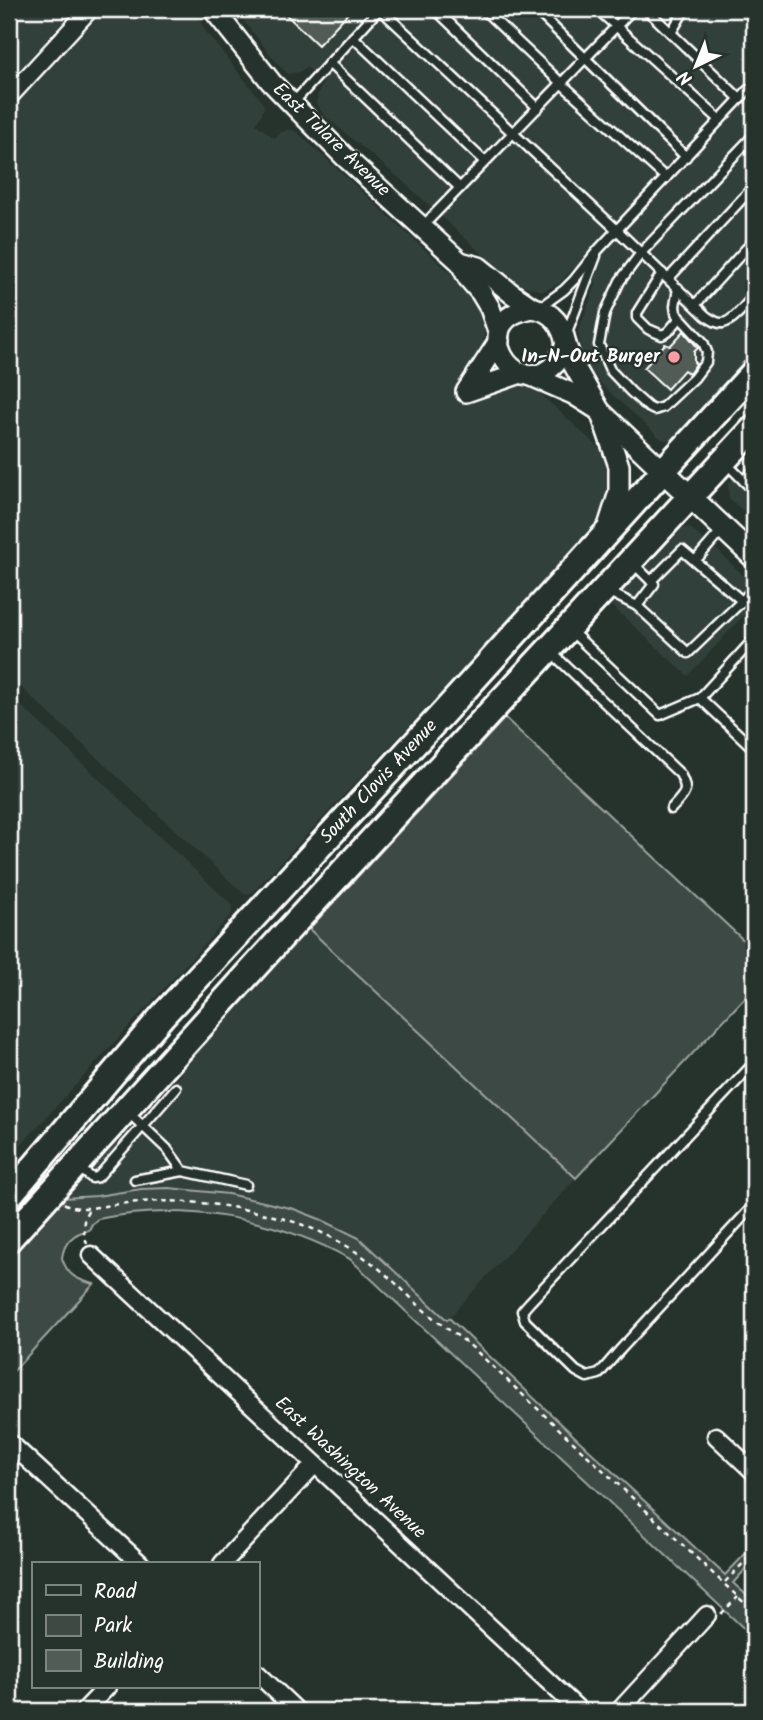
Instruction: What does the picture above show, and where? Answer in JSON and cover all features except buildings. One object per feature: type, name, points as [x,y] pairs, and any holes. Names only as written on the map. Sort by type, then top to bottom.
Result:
[{"type":"main road","name":"South Clovis Avenue","points":[[9,1196],[163,1015],[754,372]]},
{"type":"main road","name":"South Clovis Avenue","points":[[9,1240],[348,866],[754,428]]},
{"type":"main road","name":"East Tulare Avenue","points":[[663,471],[754,557]]},
{"type":"main road","points":[[348,866],[381,809],[446,737],[451,723],[445,711]]},
{"type":"street","points":[[9,97],[89,9]]},
{"type":"street","name":"East Tulare Avenue","points":[[213,9],[262,72],[292,104],[345,157],[460,262],[468,278],[491,308],[501,355],[507,363],[573,394],[600,411],[663,471]]},
{"type":"street","name":"East Tulare Avenue","points":[[460,262],[479,267],[510,293],[556,319],[573,364],[600,411]]},
{"type":"street","points":[[536,308],[518,311],[502,325],[499,338],[466,392],[524,373],[538,374],[549,369],[557,362],[566,342]]},
{"type":"street","points":[[600,411],[620,472],[619,492],[606,533]]},
{"type":"street","name":"East Washington Avenue","points":[[90,1255],[580,1711]]},
{"type":"street","points":[[716,1437],[754,1472]]},
{"type":"street","points":[[9,1442],[139,1562]]},
{"type":"street","points":[[224,1562],[315,1464]]},
{"type":"street","points":[[619,1711],[707,1615]]},
{"type":"street","points":[[259,1675],[298,1711]]},
{"type":"street","points":[[84,1711],[106,1688]]},
{"type":"lane","points":[[292,104],[379,9],[714,321],[723,323],[732,319],[754,295]]},
{"type":"lane","points":[[435,9],[537,108]]},
{"type":"lane","points":[[483,9],[666,178]]},
{"type":"lane","points":[[535,9],[685,157]]},
{"type":"lane","points":[[597,9],[720,120]]},
{"type":"lane","points":[[422,227],[633,9]]},
{"type":"lane","points":[[646,9],[740,99]]},
{"type":"lane","points":[[671,33],[685,9]]},
{"type":"lane","points":[[353,37],[485,162]]},
{"type":"lane","points":[[329,63],[460,188]]},
{"type":"lane","points":[[536,308],[569,285],[598,250],[748,90],[754,89]]},
{"type":"lane","points":[[678,288],[674,306],[676,313],[704,342],[706,362],[694,378],[663,407],[654,410],[631,392],[610,370],[598,345],[605,313],[620,281],[641,253],[754,135]]},
{"type":"lane","points":[[680,318],[663,335],[648,329],[637,318],[637,313],[665,276],[754,186]]},
{"type":"lane","points":[[695,304],[754,240]]},
{"type":"lane","points":[[566,342],[598,250]]},
{"type":"lane","points":[[723,461],[754,491]]},
{"type":"lane","points":[[744,481],[754,470]]},
{"type":"lane","points":[[695,561],[724,528]]},
{"type":"lane","points":[[651,581],[682,550],[742,601]]},
{"type":"lane","points":[[631,561],[654,584],[637,606]]},
{"type":"lane","points":[[605,590],[637,606],[688,653],[754,589]]},
{"type":"lane","points":[[568,629],[660,715],[699,698],[754,639]]},
{"type":"lane","points":[[549,649],[680,774],[686,786],[685,793],[671,809]]},
{"type":"lane","points":[[699,698],[754,749]]},
{"type":"lane","points":[[754,1063],[529,1303],[522,1311],[525,1321],[576,1371],[587,1377],[599,1374],[754,1205]]},
{"type":"lane","points":[[76,1165],[92,1178],[98,1177],[176,1088]]},
{"type":"lane","points":[[125,1110],[167,1149],[183,1171]]},
{"type":"lane","points":[[135,1180],[183,1171],[246,1185]]},
{"type":"path","points":[[50,1193],[71,1208],[150,1200],[212,1204],[283,1218],[352,1249],[381,1270],[436,1320],[474,1349],[754,1612]]},
{"type":"path","points":[[90,1208],[84,1215],[83,1223],[90,1255]]},
{"type":"path","points":[[724,1583],[754,1552]]},
{"type":"path","points":[[707,1615],[720,1615],[738,1597]]},
{"type":"shaded area","points":[[9,9],[75,9],[9,81]]},
{"type":"shaded area","points":[[103,9],[193,9],[206,32],[264,106],[256,124],[274,138],[290,129],[298,133],[477,300],[485,324],[483,345],[467,376],[517,383],[537,391],[632,478],[631,490],[252,893],[244,894],[9,676],[9,111]]},
{"type":"shaded area","points":[[234,9],[754,9],[754,363],[676,442],[661,439],[601,384],[589,369],[582,352],[578,331],[597,283],[573,268],[560,283],[543,291],[520,285],[325,116],[316,103],[323,83],[307,67],[289,74],[282,69]]},
{"type":"shaded area","points":[[754,456],[754,522],[729,498],[728,484]]},
{"type":"shaded area","points":[[683,528],[690,528],[754,586],[754,604],[688,676],[610,604]]},
{"type":"shaded area","points":[[9,694],[233,906],[231,915],[9,1158]]},
{"type":"shaded area","points":[[309,929],[576,1178],[447,1320],[359,1238],[294,1209],[228,1194],[169,1188],[63,1198],[182,1074],[178,1069]]},
{"type":"green space","points":[[505,718],[754,950],[754,988],[576,1178],[309,929]]},
{"type":"green space","points":[[169,1188],[228,1194],[294,1209],[359,1238],[447,1320],[449,1318],[725,1575],[754,1545],[754,1560],[733,1583],[754,1602],[754,1638],[350,1259],[290,1233],[259,1223],[195,1213],[130,1214],[98,1219],[89,1230],[71,1239],[62,1258],[74,1276],[94,1284],[9,1376],[9,1259],[63,1198]]},
{"type":"place","name":"In-N-Out Burger","points":[[674,357]]}]
